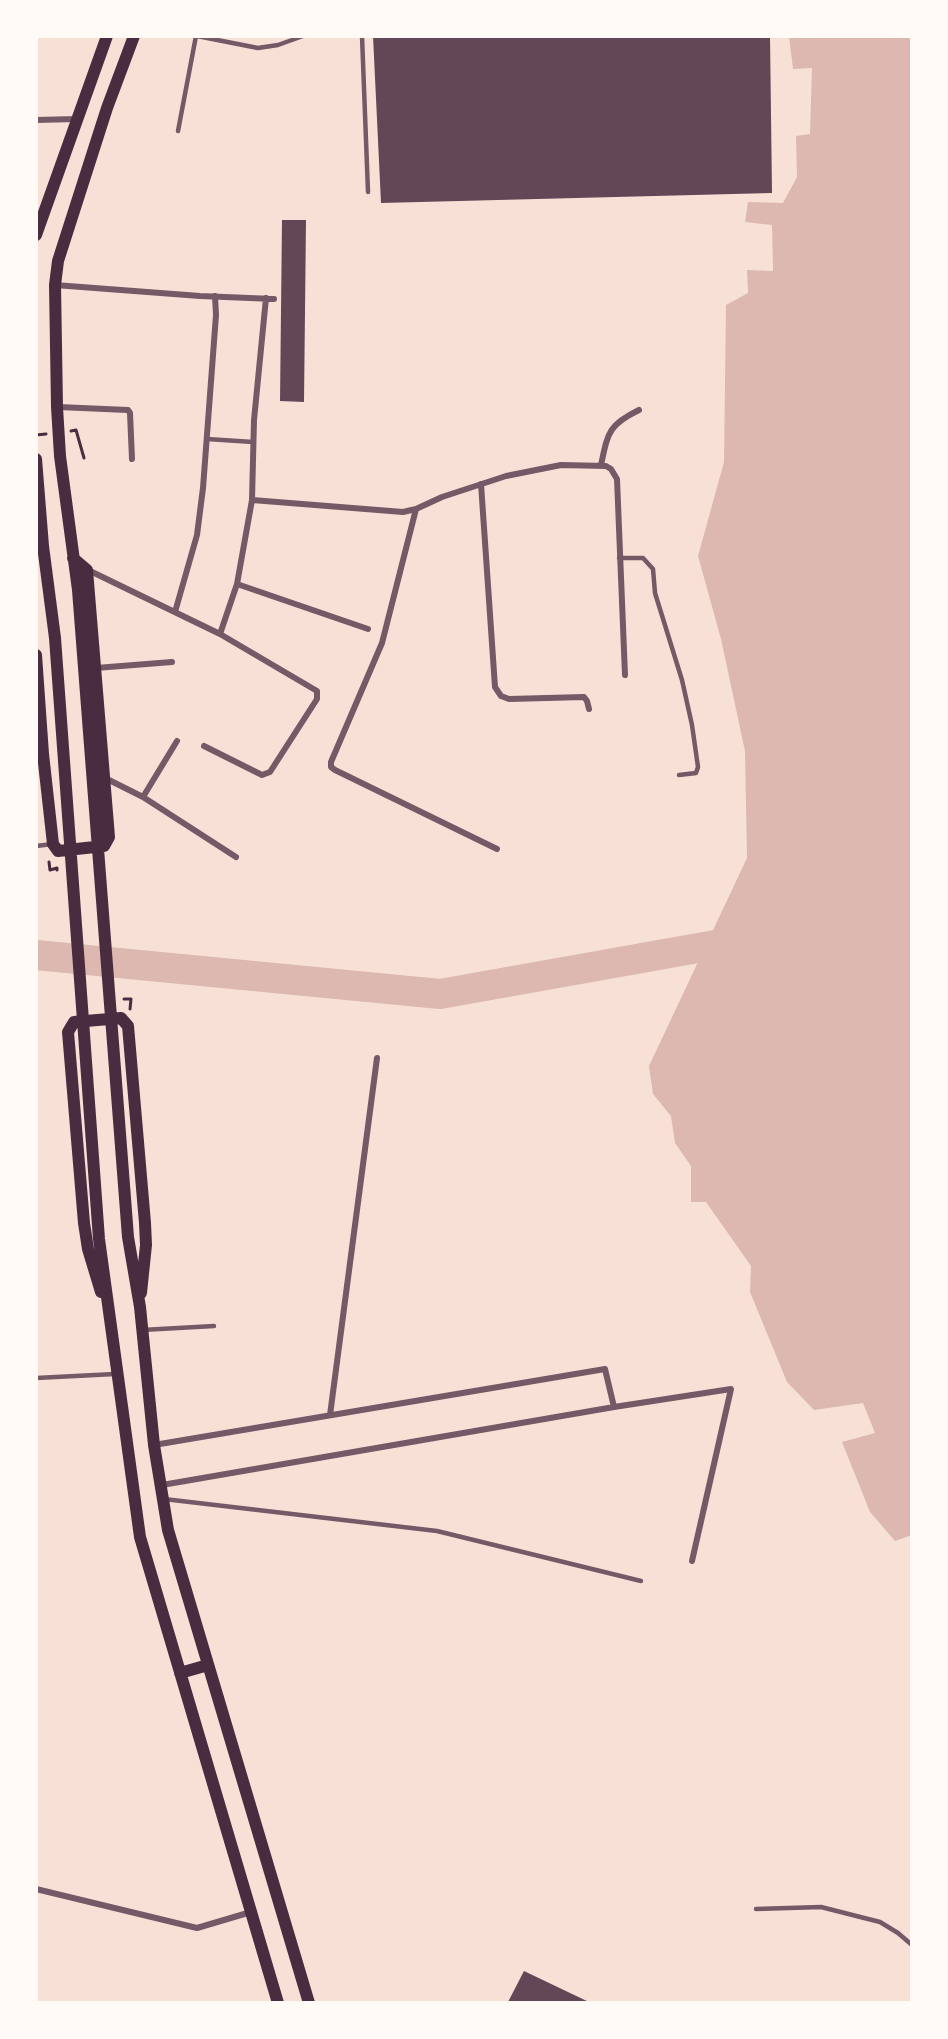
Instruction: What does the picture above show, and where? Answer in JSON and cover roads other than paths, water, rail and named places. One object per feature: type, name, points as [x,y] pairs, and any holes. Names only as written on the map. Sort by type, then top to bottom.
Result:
[{"type":"main road","points":[[36,235],[38,219],[59,173],[107,36]]},
{"type":"main road","points":[[134,36],[107,108],[58,261],[55,285],[60,456],[74,558],[81,638],[128,1237],[140,1307],[154,1445],[168,1530],[309,2003]]},
{"type":"main road","points":[[36,459],[38,518],[55,638],[99,1239],[140,1537],[278,2003]]},
{"type":"main road","points":[[36,566],[43,546]]},
{"type":"main road","points":[[36,655],[43,754],[53,844],[58,851],[104,846],[109,837],[87,570],[74,558]]},
{"type":"main road","points":[[109,1313],[88,1250],[84,1223],[68,1032],[74,1022],[120,1018],[128,1026],[145,1234],[140,1307]]},
{"type":"main road","points":[[180,1673],[208,1665]]},
{"type":"street","points":[[36,120],[77,119]]},
{"type":"street","points":[[55,285],[274,299]]},
{"type":"street","points":[[175,612],[197,536],[207,439],[216,315],[215,296]]},
{"type":"street","points":[[220,634],[237,584],[252,500],[253,442],[266,298]]},
{"type":"street","points":[[57,407],[128,410],[132,459]]},
{"type":"street","points":[[601,465],[609,432],[625,417],[639,410]]},
{"type":"street","points":[[252,500],[403,512],[416,509],[442,496],[506,476],[561,465],[601,465],[611,469],[617,479],[625,675]]},
{"type":"street","points":[[482,484],[495,687],[501,696],[509,699],[581,697],[586,699],[589,709]]},
{"type":"street","points":[[416,509],[382,643],[331,762],[331,767],[497,849]]},
{"type":"street","points":[[87,570],[220,634],[317,691],[317,699],[267,775],[262,775],[204,746]]},
{"type":"street","points":[[237,584],[368,630]]},
{"type":"street","points":[[96,668],[172,662]]},
{"type":"street","points":[[143,797],[177,741]]},
{"type":"street","points":[[105,778],[143,797],[236,857]]},
{"type":"street","points":[[330,1415],[377,1058]]},
{"type":"street","points":[[154,1445],[605,1369],[614,1407]]},
{"type":"street","points":[[162,1485],[731,1389],[692,1561]]},
{"type":"street","points":[[36,1890],[197,1928],[251,1912]]},
{"type":"lane","points":[[178,131],[196,36],[258,48],[278,45],[303,36]]},
{"type":"lane","points":[[362,36],[368,192]]},
{"type":"lane","points":[[207,439],[253,442]]},
{"type":"lane","points":[[619,558],[644,558],[652,569],[655,592],[692,725],[698,768],[696,773],[679,775]]},
{"type":"lane","points":[[36,846],[53,844]]},
{"type":"lane","points":[[142,1330],[214,1326]]},
{"type":"lane","points":[[36,1378],[118,1374]]},
{"type":"lane","points":[[164,1499],[437,1531],[641,1581]]},
{"type":"lane","points":[[756,1909],[821,1907],[880,1922],[912,1945]]},
{"type":"waterway","points":[[36,955],[440,994],[743,940]]}]
